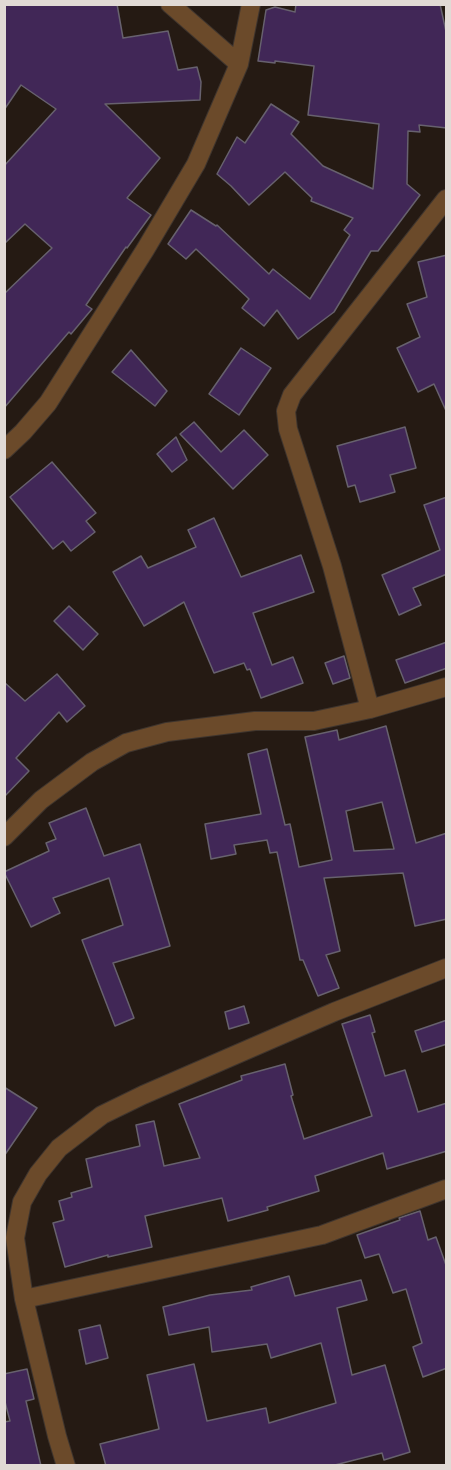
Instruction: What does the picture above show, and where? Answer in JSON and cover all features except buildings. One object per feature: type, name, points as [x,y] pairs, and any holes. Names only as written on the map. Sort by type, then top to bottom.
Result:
[{"type":"street","points":[[170,4],[239,64]]},
{"type":"street","points":[[4,450],[48,403],[145,250],[196,164],[239,64],[251,4]]},
{"type":"street","points":[[370,709],[332,566],[288,429],[286,411],[292,395],[447,199]]},
{"type":"street","points":[[4,837],[41,800],[92,762],[126,743],[167,732],[255,720],[314,721],[370,709],[447,687]]},
{"type":"street","points":[[66,1466],[24,1299],[15,1238],[22,1202],[38,1174],[60,1148],[102,1115],[334,1012],[447,968]]},
{"type":"street","points":[[24,1299],[322,1235],[447,1189]]}]
